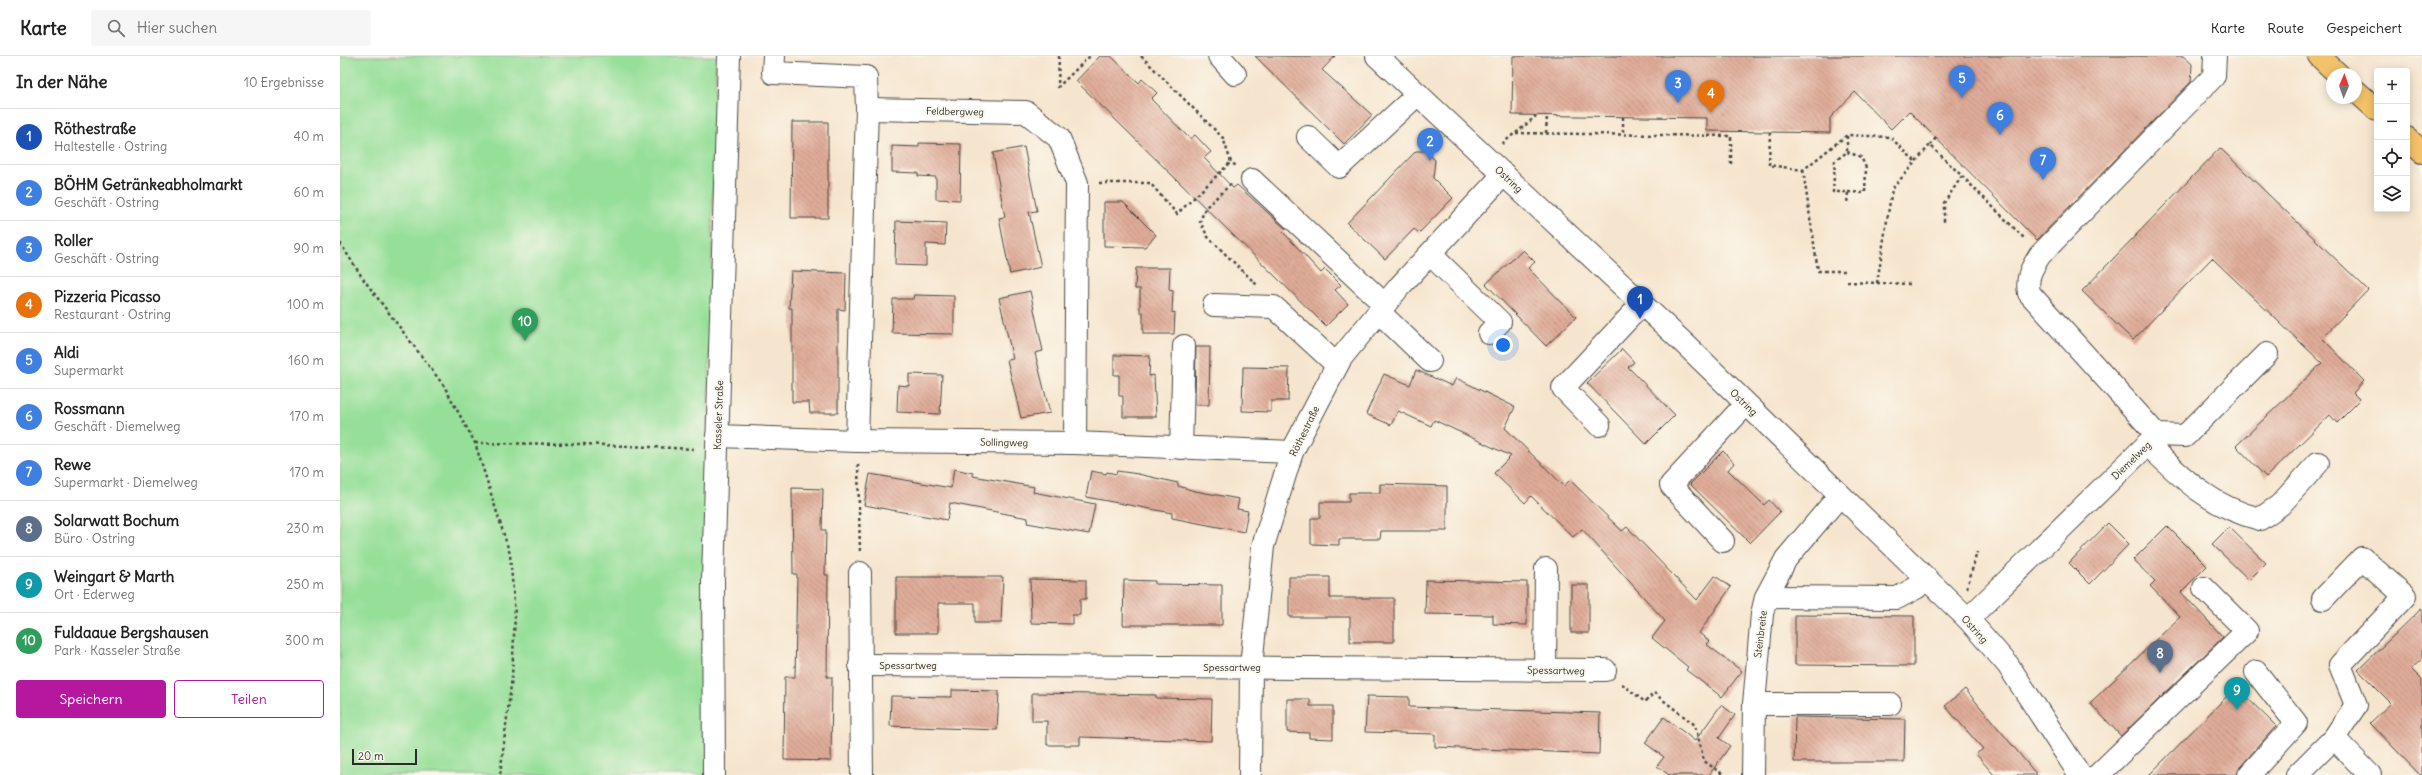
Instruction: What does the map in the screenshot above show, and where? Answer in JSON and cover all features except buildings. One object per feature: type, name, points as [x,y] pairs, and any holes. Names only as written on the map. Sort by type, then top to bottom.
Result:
[{"type":"main road","points":[[2319,56],[2332,68]]},
{"type":"main road","points":[[2362,96],[2374,107]]},
{"type":"main road","points":[[2409,140],[2422,152]]},
{"type":"street","name":"Kasseler Straße","points":[[714,775],[713,579],[729,56]]},
{"type":"street","points":[[774,56],[773,74],[866,77],[867,109],[857,441]]},
{"type":"street","points":[[1219,56],[1235,74]]},
{"type":"street","points":[[2040,255],[2214,76],[2215,56]]},
{"type":"street","name":"Ostring","points":[[1384,59],[1418,94],[1642,304],[1840,494],[1961,613],[2008,665],[2080,775]]},
{"type":"street","points":[[1308,137],[1339,167],[1418,94]]},
{"type":"street","name":"Feldbergweg","points":[[867,109],[1026,112],[1059,138],[1077,183],[1075,443]]},
{"type":"street","name":"Röthestraße","points":[[1250,775],[1251,667],[1263,546],[1292,452],[1337,365],[1382,309],[1430,254],[1504,174]]},
{"type":"street","points":[[1248,176],[1382,309],[1430,361]]},
{"type":"street","points":[[1430,254],[1500,322],[1489,334]]},
{"type":"street","name":"Diemelweg","points":[[1961,613],[2152,440],[2030,293],[2027,281],[2030,270],[2040,255]]},
{"type":"street","points":[[1600,425],[1563,388],[1642,304]]},
{"type":"street","points":[[1214,305],[1274,307],[1337,365]]},
{"type":"street","points":[[1182,448],[1184,346]]},
{"type":"street","points":[[2152,440],[2185,436],[2267,354]]},
{"type":"street","points":[[1723,542],[1671,485],[1746,404]]},
{"type":"street","points":[[2152,440],[2205,496],[2237,514],[2260,519],[2280,505],[2318,463]]},
{"type":"street","name":"Sollingweg","points":[[717,443],[857,441],[1075,443],[1292,452]]},
{"type":"street","name":"Steinbreite","points":[[1753,775],[1754,704],[1762,614],[1766,597],[1786,559],[1840,494]]},
{"type":"street","points":[[2297,775],[2334,738],[2356,705],[2340,666],[2405,596],[2362,558],[2323,599]]},
{"type":"street","points":[[1545,670],[1546,569]]},
{"type":"street","points":[[860,573],[862,775]]},
{"type":"street","points":[[1766,597],[1897,598],[1916,588],[1926,579]]},
{"type":"street","points":[[2098,775],[2247,632],[2204,588]]},
{"type":"street","name":"Spessartweg","points":[[860,665],[1604,670]]},
{"type":"street","points":[[2249,775],[2296,723],[2256,672]]},
{"type":"street","points":[[1754,704],[1890,704]]},
{"type":"street","points":[[2334,738],[2370,775]]},
{"type":"path","points":[[1059,56],[1058,87],[1090,56]]},
{"type":"path","points":[[1141,56],[1223,138],[1231,162],[1248,176],[1205,208],[1200,222],[1208,237],[1260,287],[1274,307]]},
{"type":"path","points":[[1485,156],[1536,116]]},
{"type":"path","points":[[1546,133],[1547,116]]},
{"type":"path","points":[[1623,117],[1623,133]]},
{"type":"path","points":[[1770,132],[1769,165],[1803,170],[1847,135],[1890,138],[1915,161]]},
{"type":"path","points":[[1515,133],[1623,133],[1731,136],[1731,164]]},
{"type":"path","points":[[1847,135],[1847,152]]},
{"type":"path","points":[[1877,283],[1892,189],[1936,138]]},
{"type":"path","points":[[1930,145],[2040,255]]},
{"type":"path","points":[[1847,152],[1861,157],[1866,168],[1865,194],[1833,192],[1835,161],[1847,152]]},
{"type":"path","points":[[1077,183],[1150,183],[1177,214],[1231,162]]},
{"type":"path","points":[[1803,170],[1818,271],[1847,271]]},
{"type":"path","points":[[1944,224],[1944,203],[1962,176]]},
{"type":"path","points":[[1847,204],[1848,192]]},
{"type":"path","points":[[340,243],[364,280],[444,386],[475,443],[510,554],[515,615],[512,677],[500,775]]},
{"type":"path","points":[[1847,282],[1910,284]]},
{"type":"path","points":[[857,441],[860,573]]},
{"type":"path","points":[[475,443],[717,443]]},
{"type":"path","points":[[1961,613],[1978,552]]},
{"type":"path","points":[[1604,670],[1645,702],[1654,693],[1695,725],[1704,761],[1724,775]]},
{"type":"green space","points":[[340,56],[716,56],[704,626],[707,775],[340,775]]},
{"type":"place","name":"Aldi","points":[[1962,98]]},
{"type":"place","name":"Roller","points":[[1678,103]]},
{"type":"place","name":"Pizzeria Picasso","points":[[1711,113]]},
{"type":"place","name":"Rossmann","points":[[2000,135]]},
{"type":"place","name":"BÖHM Getränkeabholmarkt","points":[[1430,161]]},
{"type":"place","name":"Rewe","points":[[2043,180]]},
{"type":"place","name":"Röthestraße","points":[[1640,319]]},
{"type":"place","name":"Fuldaaue Bergshausen","points":[[525,341]]},
{"type":"place","name":"Solarwatt Bochum","points":[[2160,673]]},
{"type":"place","name":"Weingart & Marth","points":[[2237,710]]}]
